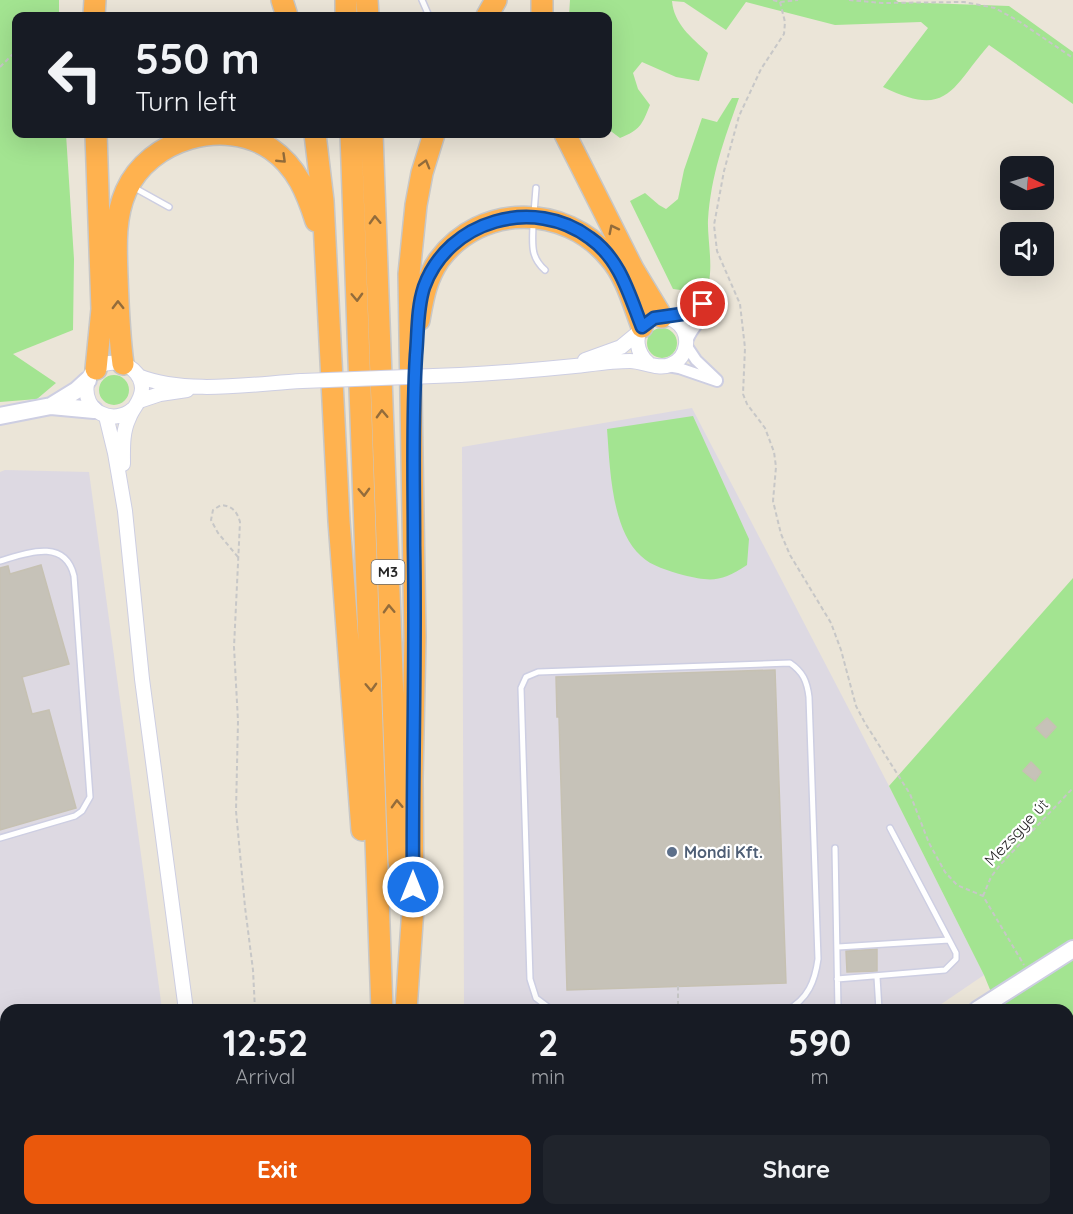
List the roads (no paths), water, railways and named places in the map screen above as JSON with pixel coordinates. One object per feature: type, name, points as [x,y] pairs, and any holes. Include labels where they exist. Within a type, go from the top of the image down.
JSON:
[{"type":"highway","points":[[92,375],[102,309],[96,138]]},
{"type":"highway","points":[[130,370],[118,329],[116,241],[121,205],[129,184],[146,164],[160,152],[192,138]]},
{"type":"highway","points":[[242,138],[256,141],[281,157],[298,177],[308,196],[325,251]]},
{"type":"highway","points":[[315,138],[323,201],[339,521],[368,918],[382,1004]]},
{"type":"highway","name":"M3","points":[[351,138],[382,1004]]},
{"type":"highway","name":"M3","points":[[372,138],[406,1004]]},
{"type":"highway","points":[[406,1004],[413,908],[412,779],[416,637],[409,274],[416,205],[422,173],[433,138]]},
{"type":"highway","points":[[567,138],[633,268],[664,317]]},
{"type":"highway","points":[[413,416],[418,324],[424,288],[436,265],[461,238],[483,225],[510,217],[534,217],[565,224],[590,238],[620,271],[640,330]]},
{"type":"main road","points":[[51,406],[77,390],[92,375]]},
{"type":"main road","points":[[0,416],[51,406],[100,413]]},
{"type":"main road","points":[[986,1004],[1073,949]]},
{"type":"street","points":[[560,368],[621,347],[647,321],[682,314],[703,304],[712,303],[708,312],[692,329],[680,359],[668,366]]},
{"type":"street","points":[[100,413],[117,417],[160,394],[201,387],[460,375],[631,361],[678,368],[717,381],[696,360],[678,323],[664,317]]},
{"type":"street","points":[[640,330],[637,341],[638,350],[648,363]]},
{"type":"street","points":[[125,511],[115,453],[100,413],[87,396],[92,375],[109,363],[158,381],[201,387]]},
{"type":"street","points":[[130,370],[142,388],[124,432],[125,511],[142,679],[185,1004]]},
{"type":"lane","points":[[129,184],[169,207]]},
{"type":"lane","points":[[536,188],[533,255],[536,263],[545,270]]},
{"type":"lane","points":[[0,561],[31,552],[45,551],[56,553],[72,564],[90,796],[82,811],[75,816],[0,838]]},
{"type":"lane","points":[[544,1004],[536,998],[530,979],[521,688],[526,678],[538,672],[790,663],[800,670],[807,682],[810,697],[819,959],[810,990],[797,1004]]},
{"type":"lane","points":[[837,979],[945,970],[956,959],[956,953],[890,828]]},
{"type":"lane","points":[[836,848],[838,1004]]},
{"type":"lane","points":[[838,947],[949,940]]},
{"type":"lane","points":[[877,977],[879,1004]]},
{"type":"place","name":"Mondi Kft.","points":[[672,852]]}]
